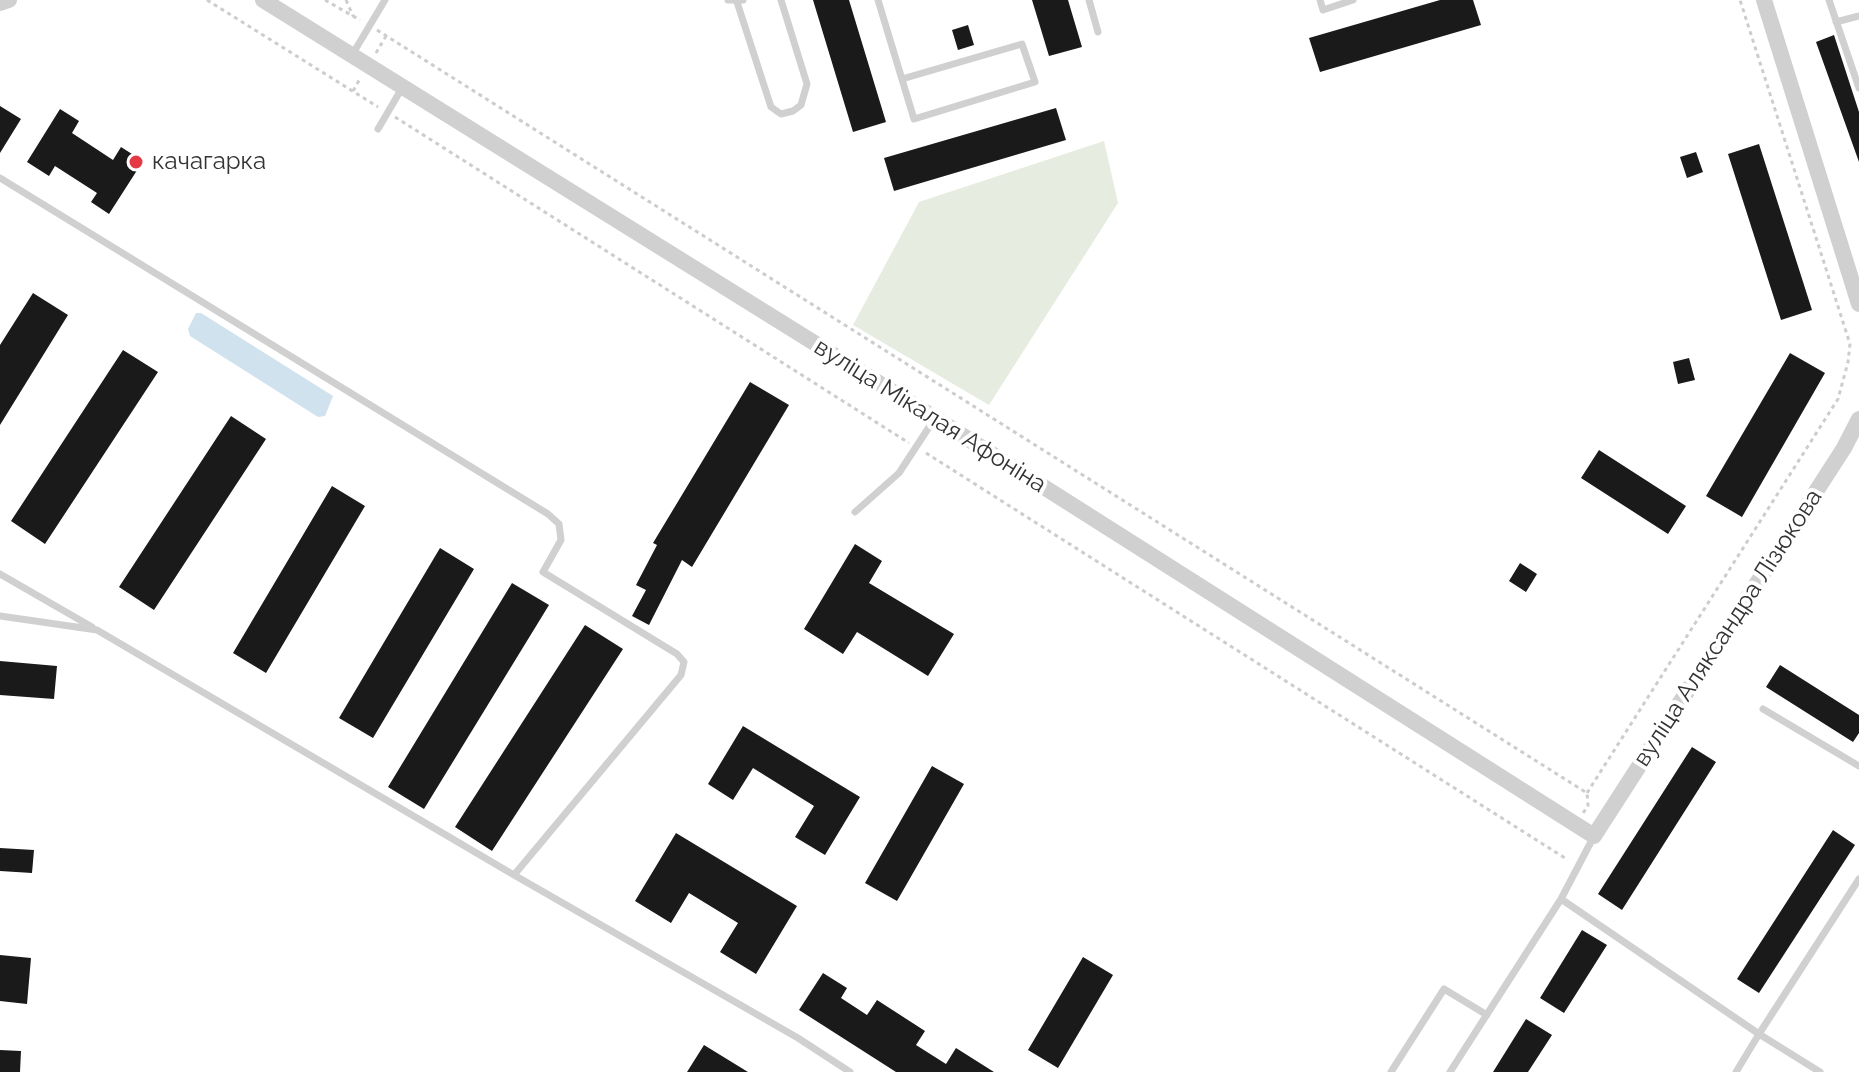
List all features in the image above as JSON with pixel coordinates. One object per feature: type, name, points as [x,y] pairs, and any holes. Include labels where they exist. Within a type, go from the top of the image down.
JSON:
[{"type":"street","points":[[0,3],[9,0]]},
{"type":"street","name":"вуліца Мікалая Афоніна","points":[[263,0],[935,418],[1594,836]]},
{"type":"street","points":[[1764,0],[1859,304]]},
{"type":"street","name":"вуліца Аляксандра Лізюкова","points":[[1594,836],[1844,448],[1859,419]]},
{"type":"lane","points":[[352,55],[385,0]]},
{"type":"lane","points":[[728,0],[740,1],[771,107],[781,114],[801,105],[807,84],[781,0]]},
{"type":"lane","points":[[878,0],[914,119],[1035,82],[1022,44],[902,79]]},
{"type":"lane","points":[[1089,0],[1098,32]]},
{"type":"lane","points":[[1320,0],[1323,10],[1353,0]]},
{"type":"lane","points":[[1829,0],[1859,88]]},
{"type":"lane","points":[[1836,22],[1859,16]]},
{"type":"lane","points":[[378,129],[403,86]]},
{"type":"lane","points":[[0,178],[548,514],[559,524],[561,540],[543,572],[677,654],[684,662],[681,675],[514,875]]},
{"type":"lane","points":[[855,512],[899,473],[935,418]]},
{"type":"lane","points":[[0,574],[798,1038],[850,1072]]},
{"type":"lane","points":[[0,616],[97,630]]},
{"type":"lane","points":[[1763,709],[1859,766]]},
{"type":"lane","points":[[1450,1072],[1561,899],[1594,836]]},
{"type":"lane","points":[[1736,1072],[1859,879]]},
{"type":"lane","points":[[1561,899],[1820,1072]]},
{"type":"lane","points":[[1391,1072],[1444,989],[1487,1015]]},
{"type":"path","points":[[207,0],[1578,866]]},
{"type":"path","points":[[325,0],[1587,793]]},
{"type":"path","points":[[346,0],[353,16]]},
{"type":"path","points":[[1588,806],[1587,793],[1838,399],[1848,362],[1850,344],[1740,0]]},
{"type":"shaded area","points":[[1104,141],[1118,203],[989,405],[853,325],[919,202]]},
{"type":"water","points":[[196,313],[201,313],[333,396],[325,416],[318,417],[190,336],[188,329]]},
{"type":"building","points":[[813,0],[849,0],[886,122],[853,132]]},
{"type":"building","points":[[1032,0],[1068,0],[1082,47],[1049,56]]},
{"type":"building","points":[[1440,0],[1473,0],[1481,25],[1320,72],[1309,38]]},
{"type":"building","points":[[968,25],[974,45],[958,50],[952,30]]},
{"type":"building","points":[[1834,35],[1859,112],[1859,162],[1816,42]]},
{"type":"building","points":[[0,106],[21,119],[0,153]]},
{"type":"building","points":[[1056,108],[1066,140],[894,191],[884,158]]},
{"type":"building","points":[[60,109],[79,121],[72,133],[113,160],[121,147],[143,161],[109,214],[91,202],[97,193],[55,166],[49,176],[27,162]]},
{"type":"building","points":[[1759,144],[1812,310],[1781,320],[1728,154]]},
{"type":"building","points":[[1696,152],[1703,172],[1687,178],[1680,157]]},
{"type":"building","points":[[33,293],[68,315],[0,425],[0,345]]},
{"type":"building","points":[[123,350],[158,372],[45,544],[11,521]]},
{"type":"building","points":[[1790,353],[1825,373],[1742,517],[1706,496]]},
{"type":"building","points":[[1689,358],[1695,380],[1678,384],[1673,362]]},
{"type":"building","points":[[750,382],[789,405],[692,567],[682,560],[649,625],[632,616],[646,590],[636,585],[657,545],[653,543]]},
{"type":"building","points":[[231,416],[266,439],[154,610],[119,587]]},
{"type":"building","points":[[1599,450],[1686,506],[1668,534],[1581,478]]},
{"type":"building","points":[[332,486],[365,506],[266,673],[233,653]]},
{"type":"building","points":[[855,544],[882,561],[869,583],[954,634],[928,676],[857,632],[843,654],[804,629]]},
{"type":"building","points":[[440,548],[474,569],[373,738],[339,718]]},
{"type":"building","points":[[1520,563],[1537,574],[1526,592],[1509,581]]},
{"type":"building","points":[[512,583],[549,605],[424,809],[388,787]]},
{"type":"building","points":[[585,625],[623,649],[492,851],[455,827]]},
{"type":"building","points":[[0,661],[57,666],[54,699],[0,695]]},
{"type":"building","points":[[1780,665],[1859,715],[1859,733],[1853,742],[1766,687]]},
{"type":"building","points":[[743,726],[860,797],[825,855],[795,837],[814,806],[753,768],[733,800],[708,784]]},
{"type":"building","points":[[1692,747],[1716,762],[1622,910],[1598,894]]},
{"type":"building","points":[[932,766],[964,784],[897,901],[865,883]]},
{"type":"building","points":[[1833,830],[1855,845],[1759,993],[1737,979]]},
{"type":"building","points":[[676,833],[797,906],[756,974],[720,952],[738,923],[689,893],[671,923],[635,901]]},
{"type":"building","points":[[0,848],[34,850],[32,873],[0,871]]},
{"type":"building","points":[[1582,930],[1607,945],[1564,1013],[1540,998]]},
{"type":"building","points":[[0,955],[31,958],[27,1004],[0,1001]]},
{"type":"building","points":[[1083,957],[1113,975],[1058,1068],[1028,1050]]},
{"type":"building","points":[[823,973],[847,988],[841,998],[867,1015],[877,1000],[925,1031],[916,1045],[946,1064],[956,1048],[994,1072],[896,1072],[799,1010]]},
{"type":"building","points":[[1526,1019],[1552,1035],[1528,1072],[1493,1072]]},
{"type":"building","points":[[704,1045],[748,1072],[687,1072]]},
{"type":"building","points":[[0,1050],[21,1051],[20,1072],[0,1072]]},
{"type":"place","name":"качагарка","points":[[136,162]]}]
